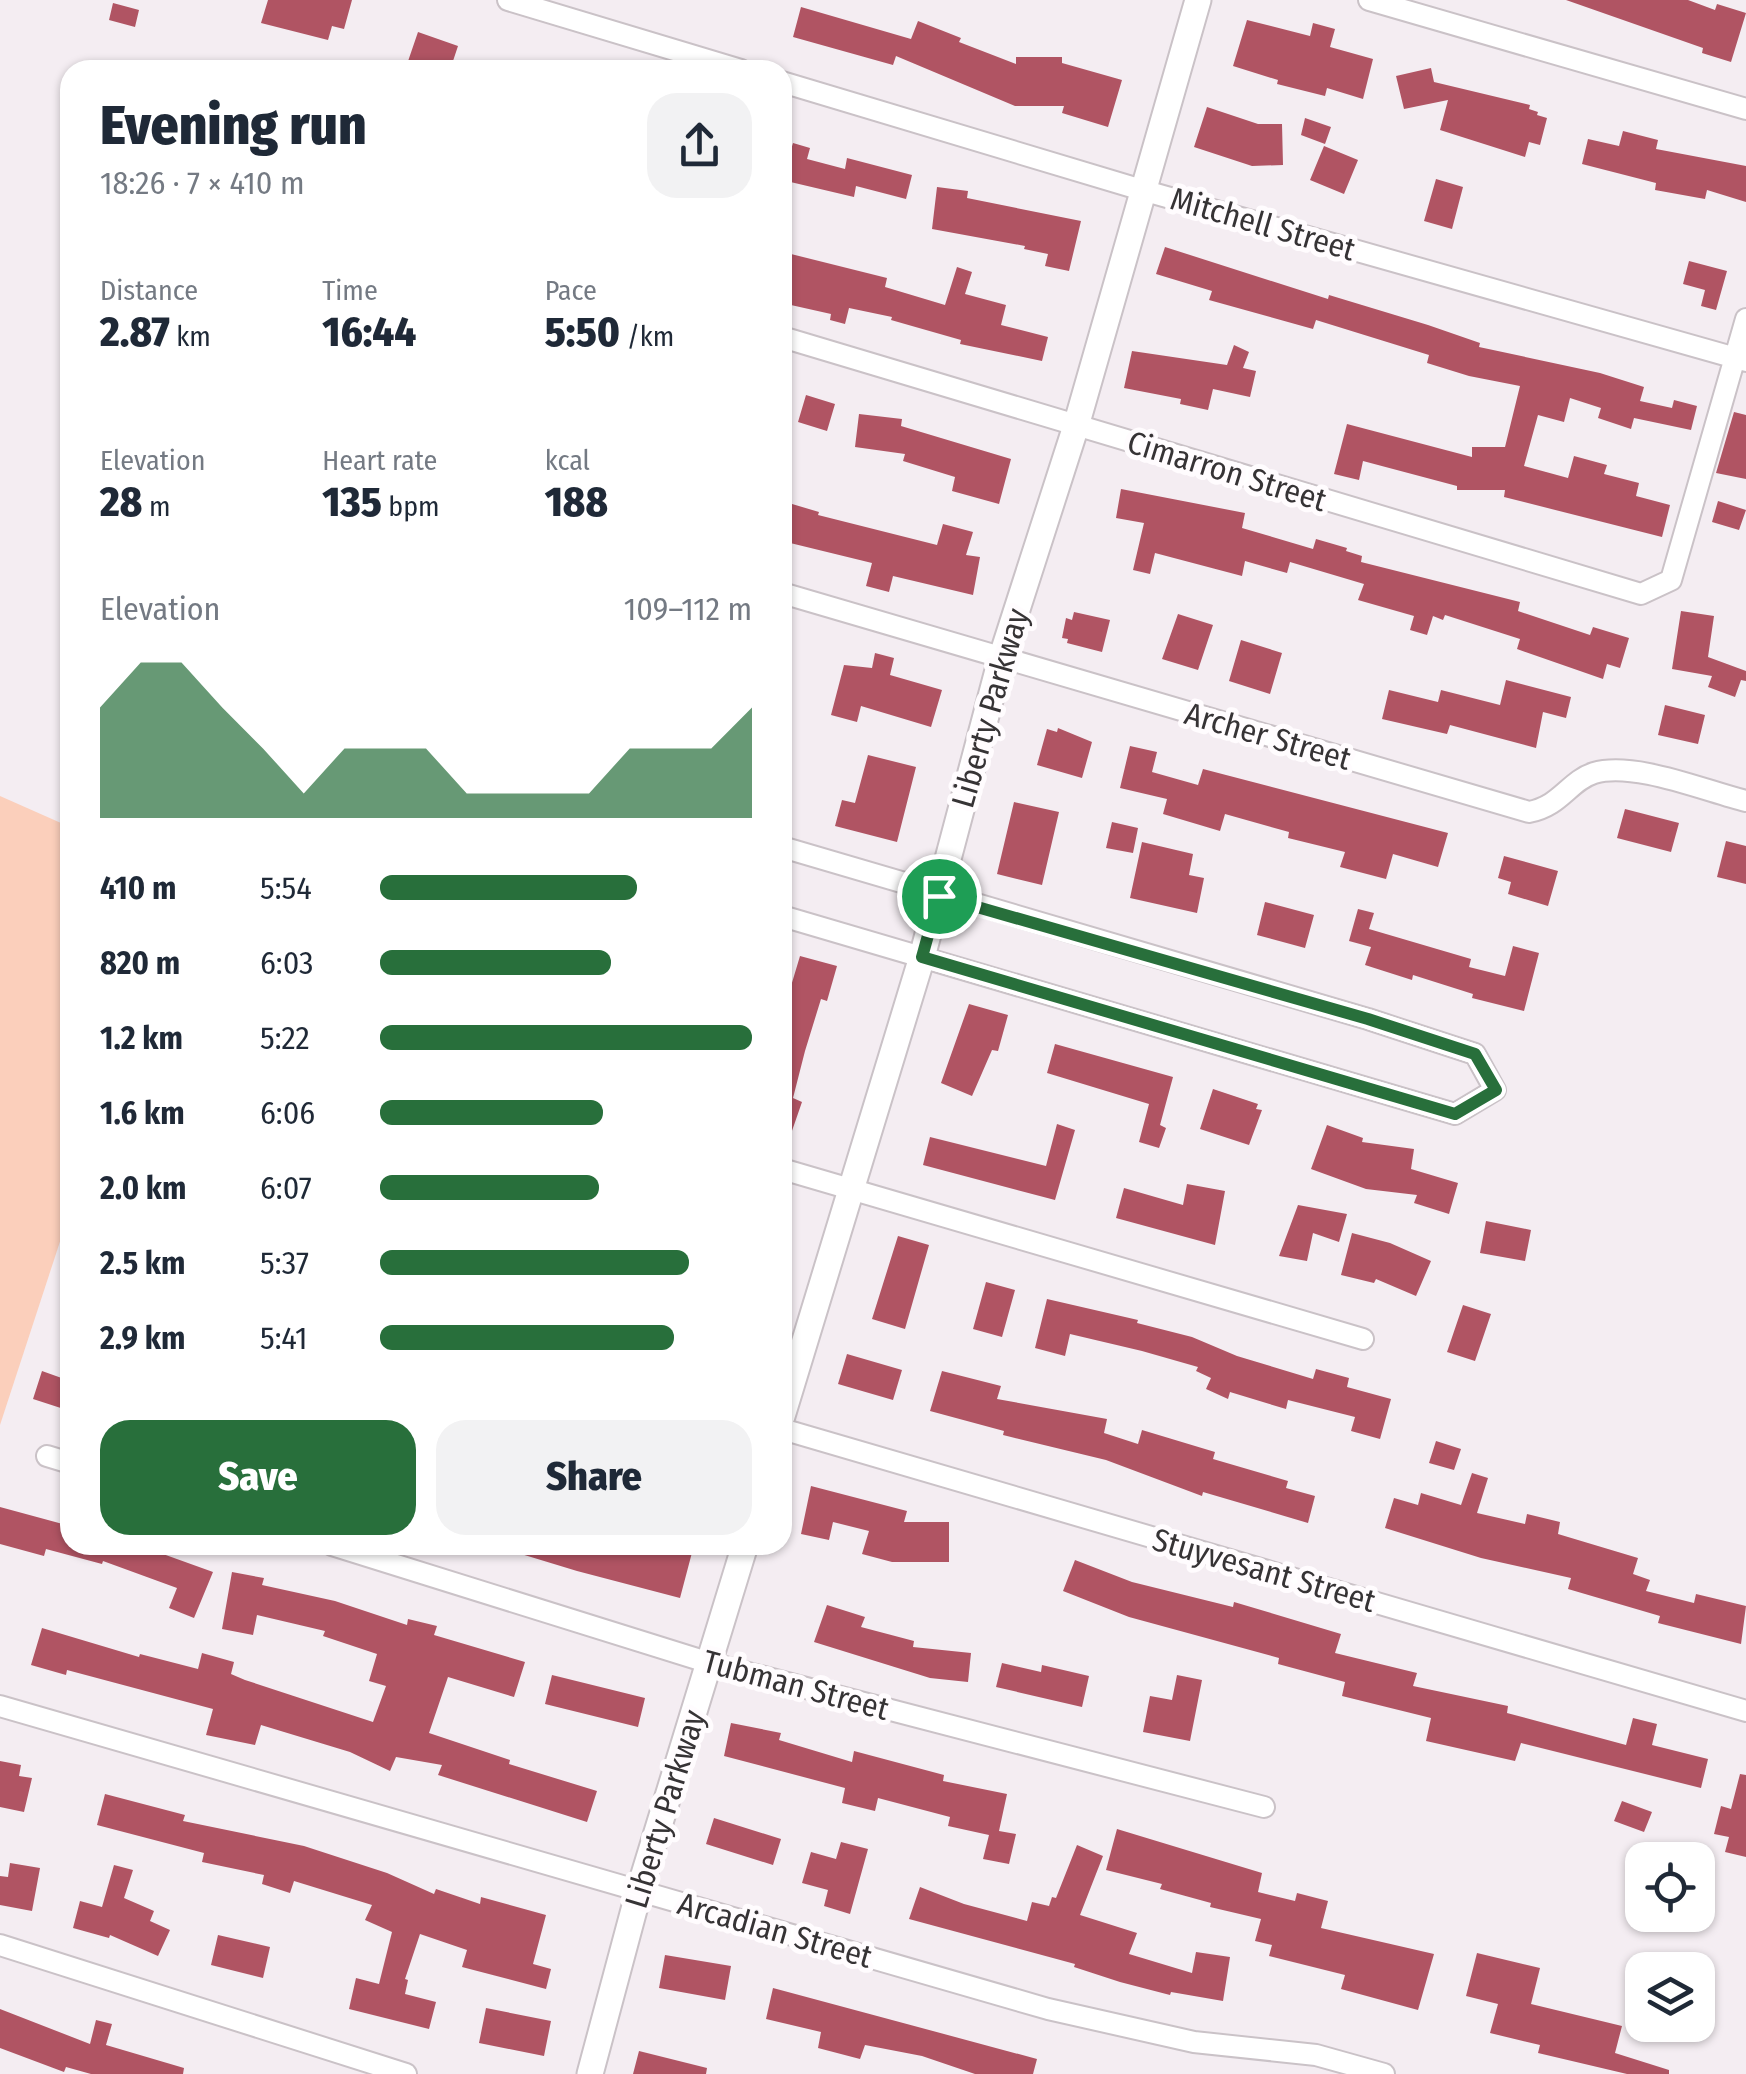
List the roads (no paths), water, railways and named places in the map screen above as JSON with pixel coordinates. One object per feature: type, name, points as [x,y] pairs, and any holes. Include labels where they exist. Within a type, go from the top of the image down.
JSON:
[{"type":"street","points":[[508,0],[709,60]]},
{"type":"street","name":"Liberty Parkway","points":[[792,1383],[922,957],[1002,660],[1076,426],[1198,0]]},
{"type":"street","points":[[1369,0],[1746,109]]},
{"type":"street","name":"Mitchell Street","points":[[792,85],[1142,190],[1741,360]]},
{"type":"street","points":[[1741,360],[1746,319]]},
{"type":"street","name":"Cimarron Street","points":[[792,340],[1641,594],[1671,580],[1741,360]]},
{"type":"street","name":"Archer Street","points":[[792,596],[1529,812],[1548,808],[1590,774],[1609,771],[1631,771],[1746,802]]},
{"type":"street","points":[[792,850],[1350,1013],[1475,1054],[1496,1090],[1455,1114],[792,919]]},
{"type":"street","points":[[792,1172],[1364,1339]]},
{"type":"street","name":"Stuyvesant Street","points":[[792,1432],[1746,1711]]},
{"type":"street","points":[[47,1456],[60,1460]]},
{"type":"street","name":"Tubman Street","points":[[364,1555],[710,1663],[1264,1807]]},
{"type":"street","name":"Liberty Parkway","points":[[590,2074],[639,1891],[742,1555]]},
{"type":"street","name":"Arcadian Street","points":[[0,1706],[1086,2018],[1194,2042],[1316,2055],[1384,2074]]},
{"type":"street","points":[[0,1945],[406,2074]]}]
